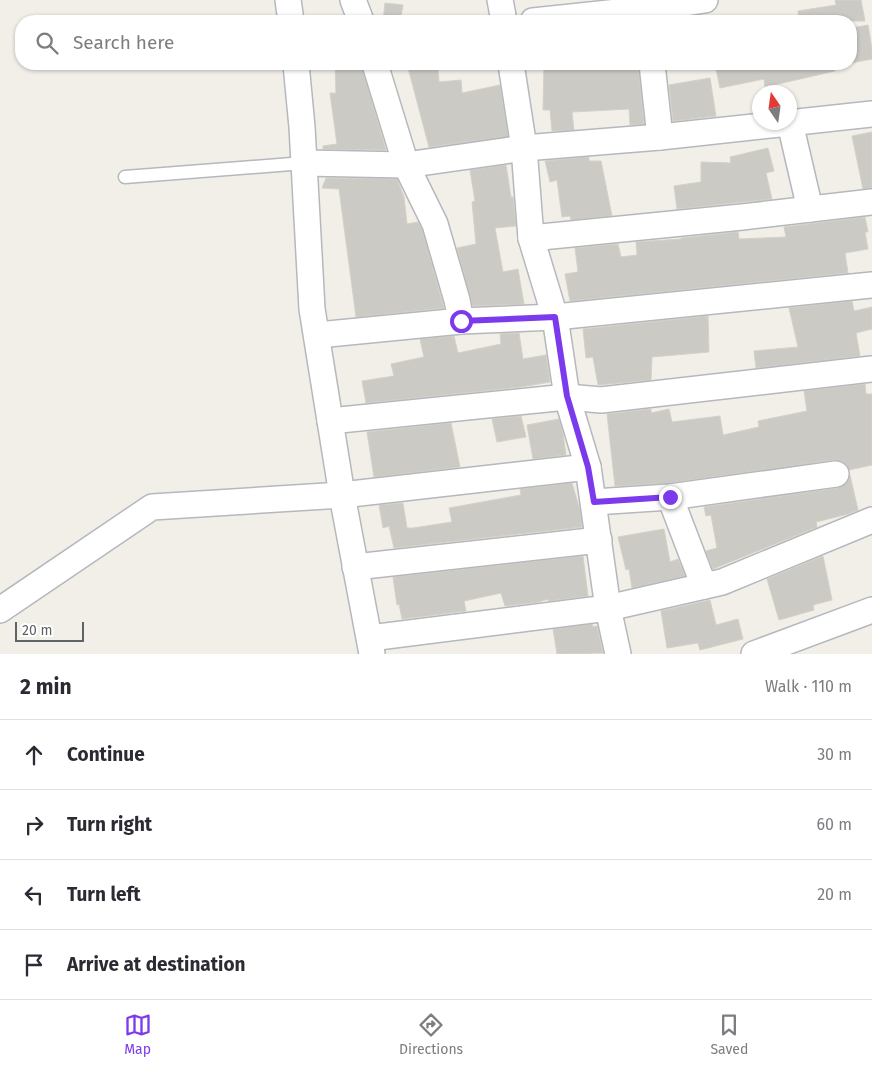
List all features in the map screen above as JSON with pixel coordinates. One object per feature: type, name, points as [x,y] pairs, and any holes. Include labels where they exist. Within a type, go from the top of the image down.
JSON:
[{"type":"street","points":[[288,0],[290,15]]},
{"type":"street","points":[[353,0],[359,15]]},
{"type":"street","points":[[500,0],[503,15]]},
{"type":"street","points":[[595,15],[646,10],[705,0]]},
{"type":"street","points":[[296,70],[312,309],[318,335],[342,495],[371,646],[608,608],[722,582],[872,520]]},
{"type":"street","points":[[377,70],[406,165],[435,224],[458,300],[461,321]]},
{"type":"street","points":[[512,70],[524,148],[531,238],[555,317],[567,396],[588,467],[608,608],[618,654]]},
{"type":"street","points":[[653,70],[660,137]]},
{"type":"street","points":[[797,122],[872,114]]},
{"type":"street","points":[[304,163],[406,165],[524,148],[752,127]]},
{"type":"street","points":[[792,130],[810,209]]},
{"type":"street","points":[[531,238],[872,202]]},
{"type":"street","points":[[318,335],[461,321],[555,317],[872,285]]},
{"type":"street","points":[[330,421],[567,396],[601,400],[872,369]]},
{"type":"street","points":[[0,610],[152,508],[342,495],[588,467]]},
{"type":"street","points":[[594,502],[670,497],[836,474]]},
{"type":"street","points":[[670,497],[704,586]]},
{"type":"street","points":[[355,567],[599,540]]},
{"type":"street","points":[[754,654],[872,610]]},
{"type":"lane","points":[[125,177],[304,163]]},
{"type":"building","points":[[835,0],[861,0],[865,21],[857,21],[857,15],[798,15],[798,11],[836,5]]},
{"type":"building","points":[[385,3],[403,5],[401,15],[384,15]]},
{"type":"building","points":[[868,25],[872,59],[857,62],[857,27]]},
{"type":"building","points":[[335,70],[363,70],[386,150],[323,149],[323,146],[337,144],[330,93],[336,93]]},
{"type":"building","points":[[409,70],[438,70],[439,82],[461,80],[462,93],[500,85],[508,136],[429,147]]},
{"type":"building","points":[[544,70],[639,70],[644,124],[630,125],[629,109],[572,112],[574,130],[552,131],[550,110],[543,110]]},
{"type":"building","points":[[716,70],[835,71],[774,85],[765,85],[764,79],[720,88]]},
{"type":"building","points":[[710,78],[716,116],[673,121],[669,85]]},
{"type":"building","points":[[872,132],[872,188],[863,189],[852,136]]},
{"type":"building","points":[[768,148],[774,171],[766,173],[772,199],[677,209],[674,186],[701,182],[701,162],[731,163],[730,157]]},
{"type":"building","points":[[589,157],[589,161],[601,161],[612,216],[571,220],[570,216],[562,217],[557,180],[550,182],[545,161]]},
{"type":"building","points":[[506,165],[511,197],[513,197],[516,226],[495,228],[503,272],[518,269],[524,304],[473,306],[457,248],[476,244],[472,202],[475,201],[470,170]]},
{"type":"building","points":[[326,178],[397,179],[404,197],[407,224],[418,222],[422,229],[444,308],[356,317],[339,189],[322,188]]},
{"type":"building","points":[[865,217],[868,232],[865,232],[868,249],[845,253],[848,273],[570,301],[565,274],[578,272],[575,248],[618,244],[621,257],[637,255],[636,242],[738,232],[739,239],[786,237],[784,227]]},
{"type":"building","points":[[852,301],[854,311],[872,307],[872,329],[856,333],[860,356],[756,368],[754,351],[798,347],[789,308]]},
{"type":"building","points":[[708,316],[709,352],[652,357],[651,380],[598,385],[593,357],[586,358],[583,329]]},
{"type":"building","points":[[519,333],[523,359],[546,355],[550,382],[521,387],[366,403],[362,381],[394,376],[391,364],[424,357],[420,339],[454,336],[458,353],[501,344],[500,334]]},
{"type":"building","points":[[865,384],[866,394],[872,394],[872,465],[849,470],[842,461],[834,460],[669,483],[615,486],[607,414],[651,409],[651,413],[669,409],[672,422],[720,416],[723,435],[759,427],[758,421],[807,411],[804,391]]},
{"type":"building","points":[[521,416],[526,437],[497,442],[492,419]]},
{"type":"building","points":[[559,419],[566,455],[533,459],[527,425]]},
{"type":"building","points":[[451,423],[460,467],[374,477],[367,432]]},
{"type":"building","points":[[850,475],[858,510],[816,522],[817,527],[713,569],[706,551],[717,548],[711,515],[706,516],[704,507],[838,488],[845,485]]},
{"type":"building","points":[[572,483],[580,510],[582,527],[394,548],[389,526],[383,528],[379,505],[403,503],[407,528],[413,528],[452,522],[449,508],[521,495],[520,489]]},
{"type":"building","points":[[664,529],[670,562],[678,559],[685,576],[632,588],[629,569],[626,570],[618,537]]},
{"type":"building","points":[[583,556],[588,596],[548,601],[548,599],[539,602],[505,606],[501,593],[464,601],[466,611],[402,619],[399,604],[397,605],[393,577]]},
{"type":"building","points":[[823,556],[832,600],[813,605],[814,610],[779,620],[767,579]]},
{"type":"building","points":[[710,600],[716,625],[738,619],[743,639],[700,650],[698,643],[667,648],[661,611]]},
{"type":"building","points":[[592,624],[593,627],[597,626],[603,653],[557,654],[553,629]]},
{"type":"route","points":[[461,321],[555,317],[567,396],[588,467],[594,502],[670,497]]}]
